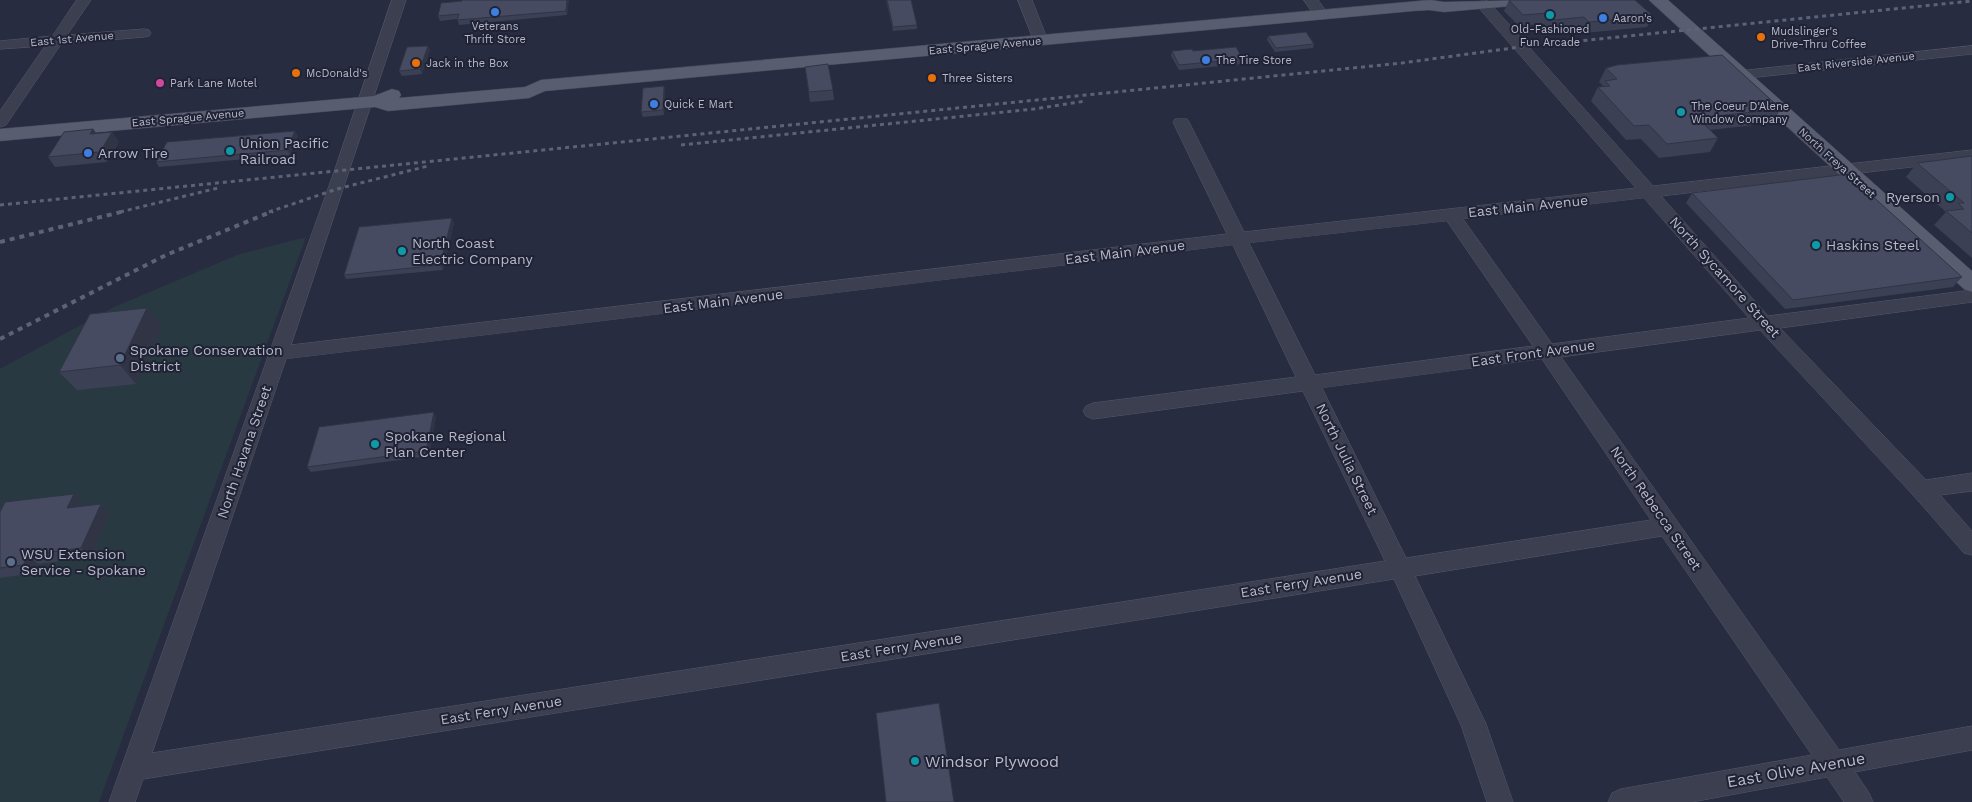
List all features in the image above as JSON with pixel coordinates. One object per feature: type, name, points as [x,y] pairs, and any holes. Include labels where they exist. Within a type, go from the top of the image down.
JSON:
[{"type":"main road","name":"East Sprague Avenue","points":[[0,135],[371,102],[388,105],[529,92],[541,86],[1322,15],[1433,2],[1444,7],[1523,0]]},
{"type":"main road","name":"North Freya Street","points":[[1658,0],[1972,284]]},
{"type":"street","points":[[0,122],[84,0]]},
{"type":"street","name":"North Havana Street","points":[[122,802],[279,353],[371,102],[399,0]]},
{"type":"street","points":[[1025,0],[1041,41]]},
{"type":"street","points":[[1311,0],[1322,15]]},
{"type":"street","name":"North Sycamore Street","points":[[1483,4],[1764,322],[1972,546]]},
{"type":"street","name":"East 1st Avenue","points":[[0,45],[144,33]]},
{"type":"street","name":"East Riverside Avenue","points":[[1739,75],[1972,50]]},
{"type":"street","name":"North Julia Street","points":[[1181,122],[1400,568],[1473,724],[1500,802]]},
{"type":"street","name":"East Main Avenue","points":[[279,353],[1237,239],[1972,155]]},
{"type":"street","name":"North Rebecca Street","points":[[1451,214],[1860,802]]},
{"type":"street","name":"East Front Avenue","points":[[1093,411],[1972,296]]},
{"type":"street","points":[[1921,489],[1972,482]]},
{"type":"street","name":"East Ferry Avenue","points":[[134,768],[1668,526]]},
{"type":"street","name":"East Olive Avenue","points":[[1621,802],[1972,738]]},
{"type":"shaded area","points":[[306,237],[99,802],[0,802],[0,369],[112,308],[237,255]]},
{"type":"building","name":"Veterans Thrift Store","points":[[462,0],[567,0],[566,11],[457,20],[459,14],[438,16],[441,3]]},
{"type":"building","points":[[887,0],[911,0],[917,25],[893,27]]},
{"type":"building","points":[[1509,0],[1635,0],[1653,16],[1589,22],[1584,17],[1554,20],[1548,13],[1523,15]]},
{"type":"building","points":[[1306,32],[1314,44],[1276,48],[1268,36]]},
{"type":"building","name":"Jack in the Box","points":[[428,46],[420,69],[399,71],[407,47]]},
{"type":"building","points":[[1236,47],[1243,59],[1179,65],[1172,51],[1192,49],[1193,51]]},
{"type":"building","name":"The Coeur D'Alene Window Company","points":[[1722,55],[1781,109],[1698,118],[1718,138],[1667,144],[1649,125],[1634,126],[1598,87],[1610,86],[1605,81],[1617,79],[1606,68],[1617,65]]},
{"type":"building","points":[[828,64],[833,90],[809,92],[805,67]]},
{"type":"building","name":"Quick E Mart","points":[[664,86],[663,110],[641,112],[643,88]]},
{"type":"building","points":[[93,129],[90,134],[112,132],[100,152],[48,157],[64,132]]},
{"type":"building","name":"Union Pacific Railroad","points":[[295,131],[287,150],[156,162],[167,142]]},
{"type":"building","points":[[1972,156],[1972,233],[1946,211],[1964,209],[1958,203],[1964,203],[1917,163]]},
{"type":"building","name":"Haskins Steel","points":[[1848,174],[1962,277],[1793,300],[1692,193]]},
{"type":"building","name":"North Coast Electric Company","points":[[452,218],[440,265],[344,275],[359,227]]},
{"type":"building","points":[[147,308],[120,365],[59,372],[90,314]]},
{"type":"building","name":"Spokane Regional Plan Center","points":[[434,412],[426,451],[307,467],[319,427]]},
{"type":"building","points":[[74,494],[67,508],[101,504],[81,548],[28,555],[23,565],[0,568],[0,512],[5,502]]},
{"type":"building","name":"Windsor Plywood","points":[[939,703],[954,802],[886,802],[876,713]]},
{"type":"railway","points":[[0,205],[1402,63],[1520,47],[1972,1]]},
{"type":"railway","points":[[681,145],[1034,109],[1086,101]]},
{"type":"railway","points":[[269,212],[337,189],[428,166]]},
{"type":"railway","points":[[120,212],[218,188]]},
{"type":"railway","points":[[0,242],[125,211]]},
{"type":"railway","points":[[0,339],[166,255],[273,211]]},
{"type":"place","name":"Veterans Thrift Store","points":[[495,12]]},
{"type":"place","name":"Old-Fashioned Fun Arcade","points":[[1550,15]]},
{"type":"place","name":"Aaron's","points":[[1603,18]]},
{"type":"place","name":"Mudslinger's Drive-Thru Coffee","points":[[1761,37]]},
{"type":"place","name":"The Tire Store","points":[[1206,60]]},
{"type":"place","name":"Jack in the Box","points":[[416,63]]},
{"type":"place","name":"McDonald's","points":[[296,73]]},
{"type":"place","name":"Three Sisters","points":[[932,78]]},
{"type":"place","name":"Park Lane Motel","points":[[160,83]]},
{"type":"place","name":"Quick E Mart","points":[[654,104]]},
{"type":"place","name":"The Coeur D'Alene Window Company","points":[[1681,112]]},
{"type":"place","name":"Union Pacific Railroad","points":[[230,151]]},
{"type":"place","name":"Arrow Tire","points":[[88,153]]},
{"type":"place","name":"Ryerson","points":[[1950,197]]},
{"type":"place","name":"Haskins Steel","points":[[1816,245]]},
{"type":"place","name":"North Coast Electric Company","points":[[402,251]]},
{"type":"place","name":"Spokane Conservation District","points":[[120,358]]},
{"type":"place","name":"Spokane Regional Plan Center","points":[[375,444]]},
{"type":"place","name":"WSU Extension Service - Spokane","points":[[11,562]]},
{"type":"place","name":"Windsor Plywood","points":[[915,761]]}]
